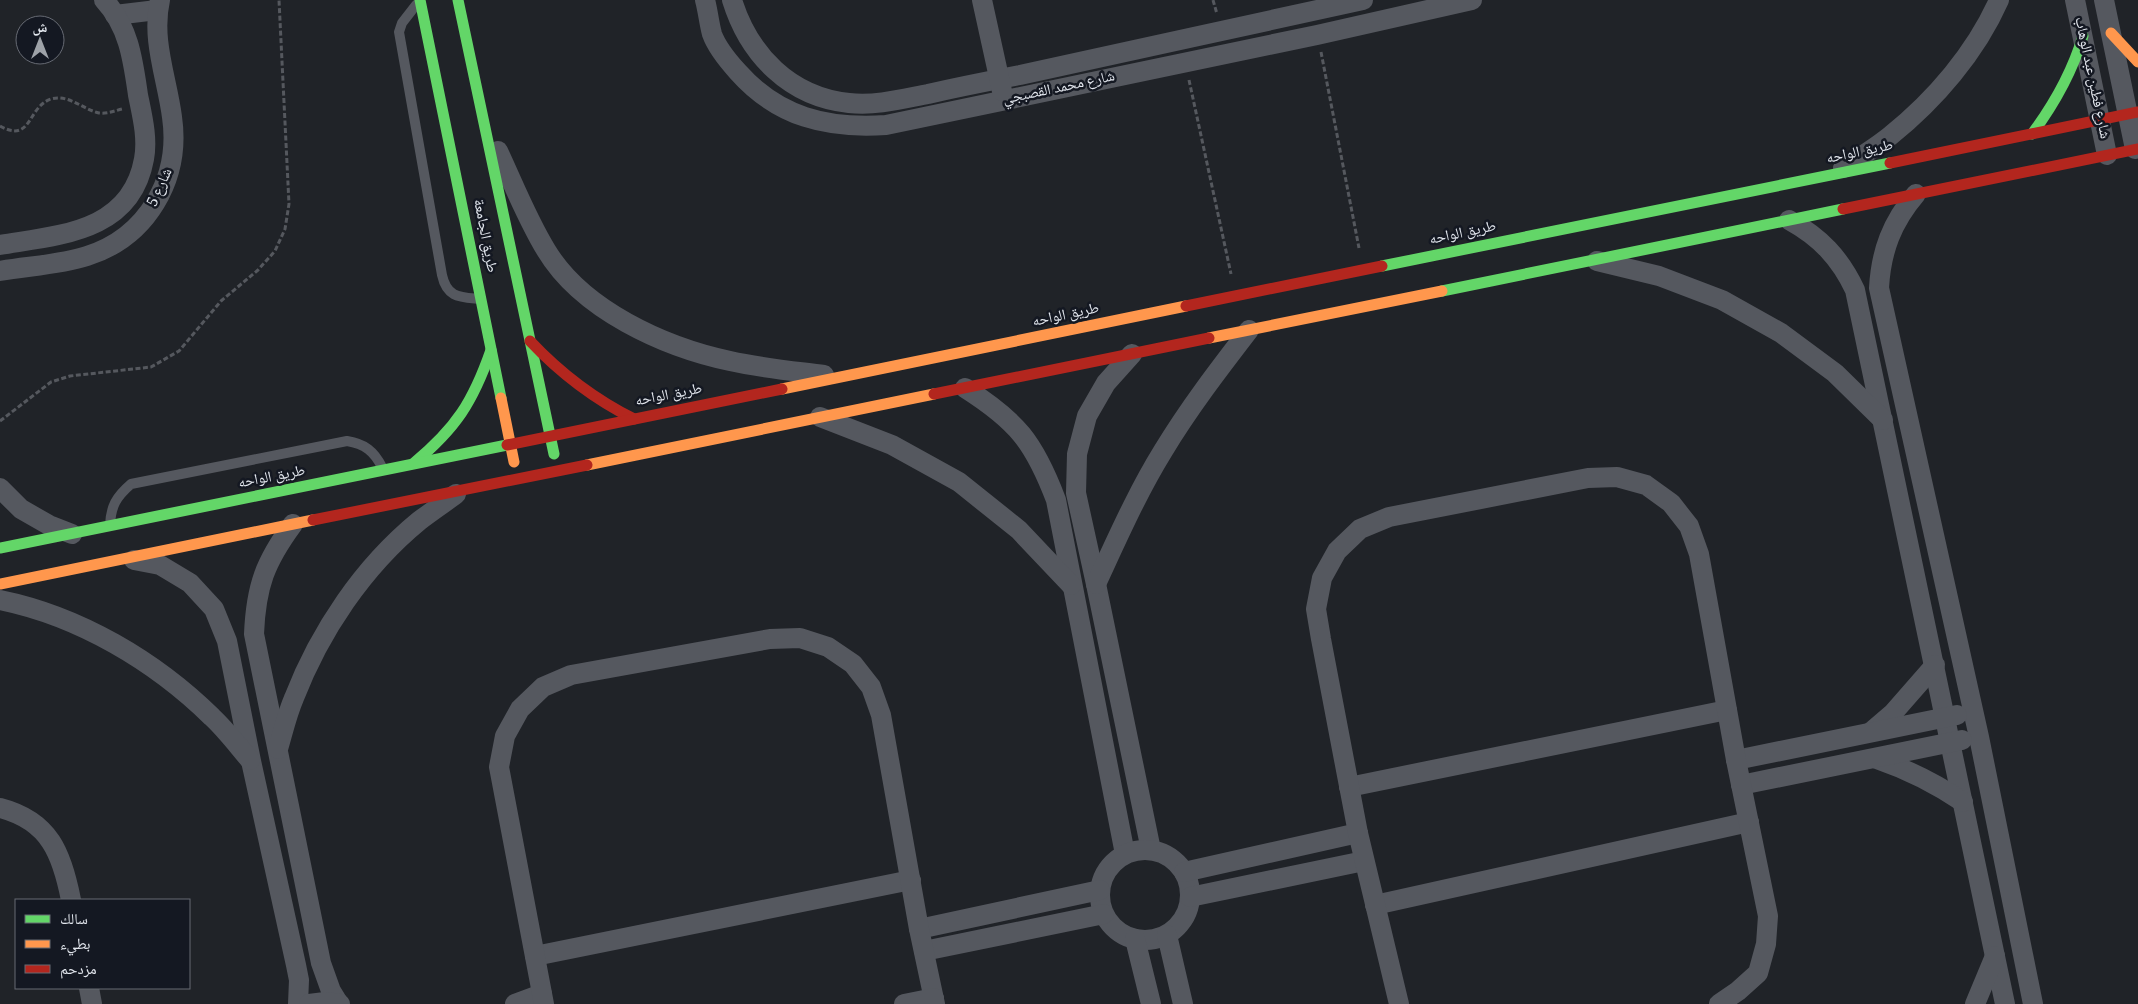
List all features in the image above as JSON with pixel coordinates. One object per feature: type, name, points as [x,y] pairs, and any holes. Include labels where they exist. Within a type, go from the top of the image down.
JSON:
[{"type":"street","name":"طريق الجامعة","points":[[420,0],[517,479]]},
{"type":"street","name":"طريق الجامعة","points":[[458,0],[557,470]]},
{"type":"street","name":"شارع محمد القصبجي","points":[[705,0],[712,34],[727,60],[747,82],[771,101],[797,115],[826,124],[856,127],[886,125],[1318,35],[1472,0]]},
{"type":"street","name":"شارع محمد القصبجي","points":[[732,0],[739,22],[753,46],[772,68],[795,85],[821,97],[848,103],[877,104],[1363,0]]},
{"type":"street","points":[[982,0],[1004,100]]},
{"type":"street","points":[[1836,173],[1890,136],[1930,100],[1965,58],[1994,13],[1999,0]]},
{"type":"street","name":"شارع فطين عبد الوهاب","points":[[2075,0],[2107,155]]},
{"type":"street","name":"شارع فطين عبد الوهاب","points":[[2104,0],[2133,113],[2136,149]]},
{"type":"street","points":[[110,7],[158,5]]},
{"type":"street","name":"شارع 5","points":[[3,273],[86,257],[102,250],[131,233],[149,214],[162,192],[171,168],[174,143],[172,117],[158,46],[156,28],[158,5]]},
{"type":"street","name":"شارع 5","points":[[0,245],[56,236],[80,230],[103,220],[123,204],[137,182],[145,158],[144,132],[132,51],[110,7]]},
{"type":"street","points":[[2111,33],[2138,62]]},
{"type":"street","points":[[2032,134],[2064,90],[2075,64],[2083,36]]},
{"type":"street","name":"طريق الواحه","points":[[0,548],[110,526],[135,525],[510,444],[2133,113]]},
{"type":"street","points":[[484,123],[546,250],[572,283],[605,310],[685,348],[721,358],[841,377]]},
{"type":"street","points":[[0,584],[135,553],[293,524],[517,479],[2136,149]]},
{"type":"street","points":[[1916,194],[1895,222],[1888,237],[1880,271],[1880,288],[1974,712],[2033,1004]]},
{"type":"street","points":[[1789,220],[1817,237],[1840,261],[1855,290],[2005,1004]]},
{"type":"street","points":[[56,236],[60,261]]},
{"type":"street","points":[[1593,260],[1659,276],[1722,300],[1781,333],[1835,373],[1883,420]]},
{"type":"street","points":[[1096,584],[1127,516],[1162,451],[1204,389],[1249,330]]},
{"type":"street","points":[[530,340],[552,365],[576,387],[604,405],[634,419]]},
{"type":"street","points":[[411,465],[440,442],[463,415],[480,383],[491,349]]},
{"type":"street","points":[[1132,354],[1106,382],[1087,416],[1077,454],[1076,493],[1150,850]]},
{"type":"street","points":[[965,388],[996,408],[1022,434],[1043,465],[1056,500],[1071,585],[1125,854]]},
{"type":"street","points":[[820,417],[892,445],[959,482],[1019,530],[1071,585]]},
{"type":"street","points":[[1399,1004],[1358,833],[1316,608],[1322,578],[1337,551],[1360,529],[1388,516],[1588,478],[1617,477],[1646,485],[1671,502],[1689,526],[1699,554],[1736,760],[1768,916],[1766,944],[1758,973],[1738,992],[1719,1004]]},
{"type":"street","points":[[0,488],[21,509],[49,525],[72,534]]},
{"type":"street","points":[[279,760],[293,699],[316,649],[344,603],[379,560],[418,522],[462,490]]},
{"type":"street","points":[[293,524],[275,548],[262,575],[255,604],[254,634],[321,963],[331,991],[339,1004]]},
{"type":"street","points":[[135,553],[190,583],[214,609],[227,642],[299,980],[298,1004]]},
{"type":"street","points":[[0,600],[15,603],[70,622],[122,647],[170,679],[213,717],[253,768]]},
{"type":"street","points":[[515,1004],[543,999],[499,767],[505,736],[520,709],[543,688],[571,675],[770,639],[800,638],[828,647],[853,664],[871,687],[881,715],[919,929],[934,1001],[904,1004]]},
{"type":"street","points":[[1870,733],[1894,713],[1934,665]]},
{"type":"street","points":[[1349,787],[1727,710]]},
{"type":"street","points":[[1736,760],[1974,712]]},
{"type":"street","points":[[1741,785],[1979,737]]},
{"type":"street","points":[[1875,758],[1906,769],[1936,784],[1963,802]]},
{"type":"street","points":[[253,768],[279,760]]},
{"type":"street","points":[[0,808],[17,812],[42,829],[59,853],[71,899]]},
{"type":"street","points":[[1375,905],[1749,822]]},
{"type":"street","points":[[1184,872],[1358,833]]},
{"type":"street","points":[[1150,850],[1164,854],[1175,861],[1184,872],[1189,884],[1190,897],[1184,919],[1167,935],[1157,939],[1135,939],[1117,930],[1104,914],[1100,902],[1100,890],[1104,875],[1113,863],[1125,854],[1150,850]]},
{"type":"street","points":[[1190,897],[1364,861]]},
{"type":"street","points":[[535,956],[911,880]]},
{"type":"street","points":[[919,929],[1100,890]]},
{"type":"street","points":[[924,951],[1104,914]]},
{"type":"street","points":[[1167,935],[1183,1004]]},
{"type":"street","points":[[1135,939],[1151,1004]]},
{"type":"street","points":[[1975,1004],[1995,956]]},
{"type":"street","points":[[89,989],[92,1004]]},
{"type":"street","points":[[309,1004],[325,1002],[339,1004]]},
{"type":"lane","points":[[420,0],[402,23],[399,32],[444,285],[450,293],[459,297],[481,299]]},
{"type":"lane","points":[[110,526],[111,510],[118,495],[131,484],[347,441],[360,443],[375,454],[384,470]]},
{"type":"path","points":[[0,421],[52,382],[70,376],[151,367],[179,350],[221,301],[258,270],[275,251],[285,229],[289,204],[279,0]]},
{"type":"path","points":[[1318,35],[1363,270]]},
{"type":"path","points":[[1186,62],[1236,296]]},
{"type":"path","points":[[0,126],[10,132],[17,132],[25,127],[42,102],[54,98],[65,98],[98,112],[106,113],[140,105]]},
{"type":"traffic: fast","points":[[420,0],[501,398]]},
{"type":"traffic: fast","points":[[458,0],[554,454]]},
{"type":"traffic: fast","points":[[2032,134],[2062,87],[2074,63],[2083,36]]},
{"type":"traffic: fast","points":[[1382,266],[1890,163]]},
{"type":"traffic: fast","points":[[1442,291],[1843,209]]},
{"type":"traffic: fast","points":[[414,463],[441,438],[462,413],[477,385],[491,350]]},
{"type":"traffic: fast","points":[[0,548],[507,445]]},
{"type":"traffic: slow","points":[[2111,33],[2138,62]]},
{"type":"traffic: slow","points":[[1209,338],[1442,291]]},
{"type":"traffic: slow","points":[[782,389],[1186,306]]},
{"type":"traffic: slow","points":[[587,465],[934,394]]},
{"type":"traffic: slow","points":[[501,398],[514,462]]},
{"type":"traffic: slow","points":[[0,584],[313,520]]},
{"type":"traffic: jam","points":[[1890,163],[2138,112]]},
{"type":"traffic: jam","points":[[1843,209],[2138,149]]},
{"type":"traffic: jam","points":[[1186,306],[1382,266]]},
{"type":"traffic: jam","points":[[934,394],[1209,338]]},
{"type":"traffic: jam","points":[[530,341],[579,385],[605,403],[634,419]]},
{"type":"traffic: jam","points":[[507,445],[782,389]]},
{"type":"traffic: jam","points":[[313,520],[587,465]]}]
